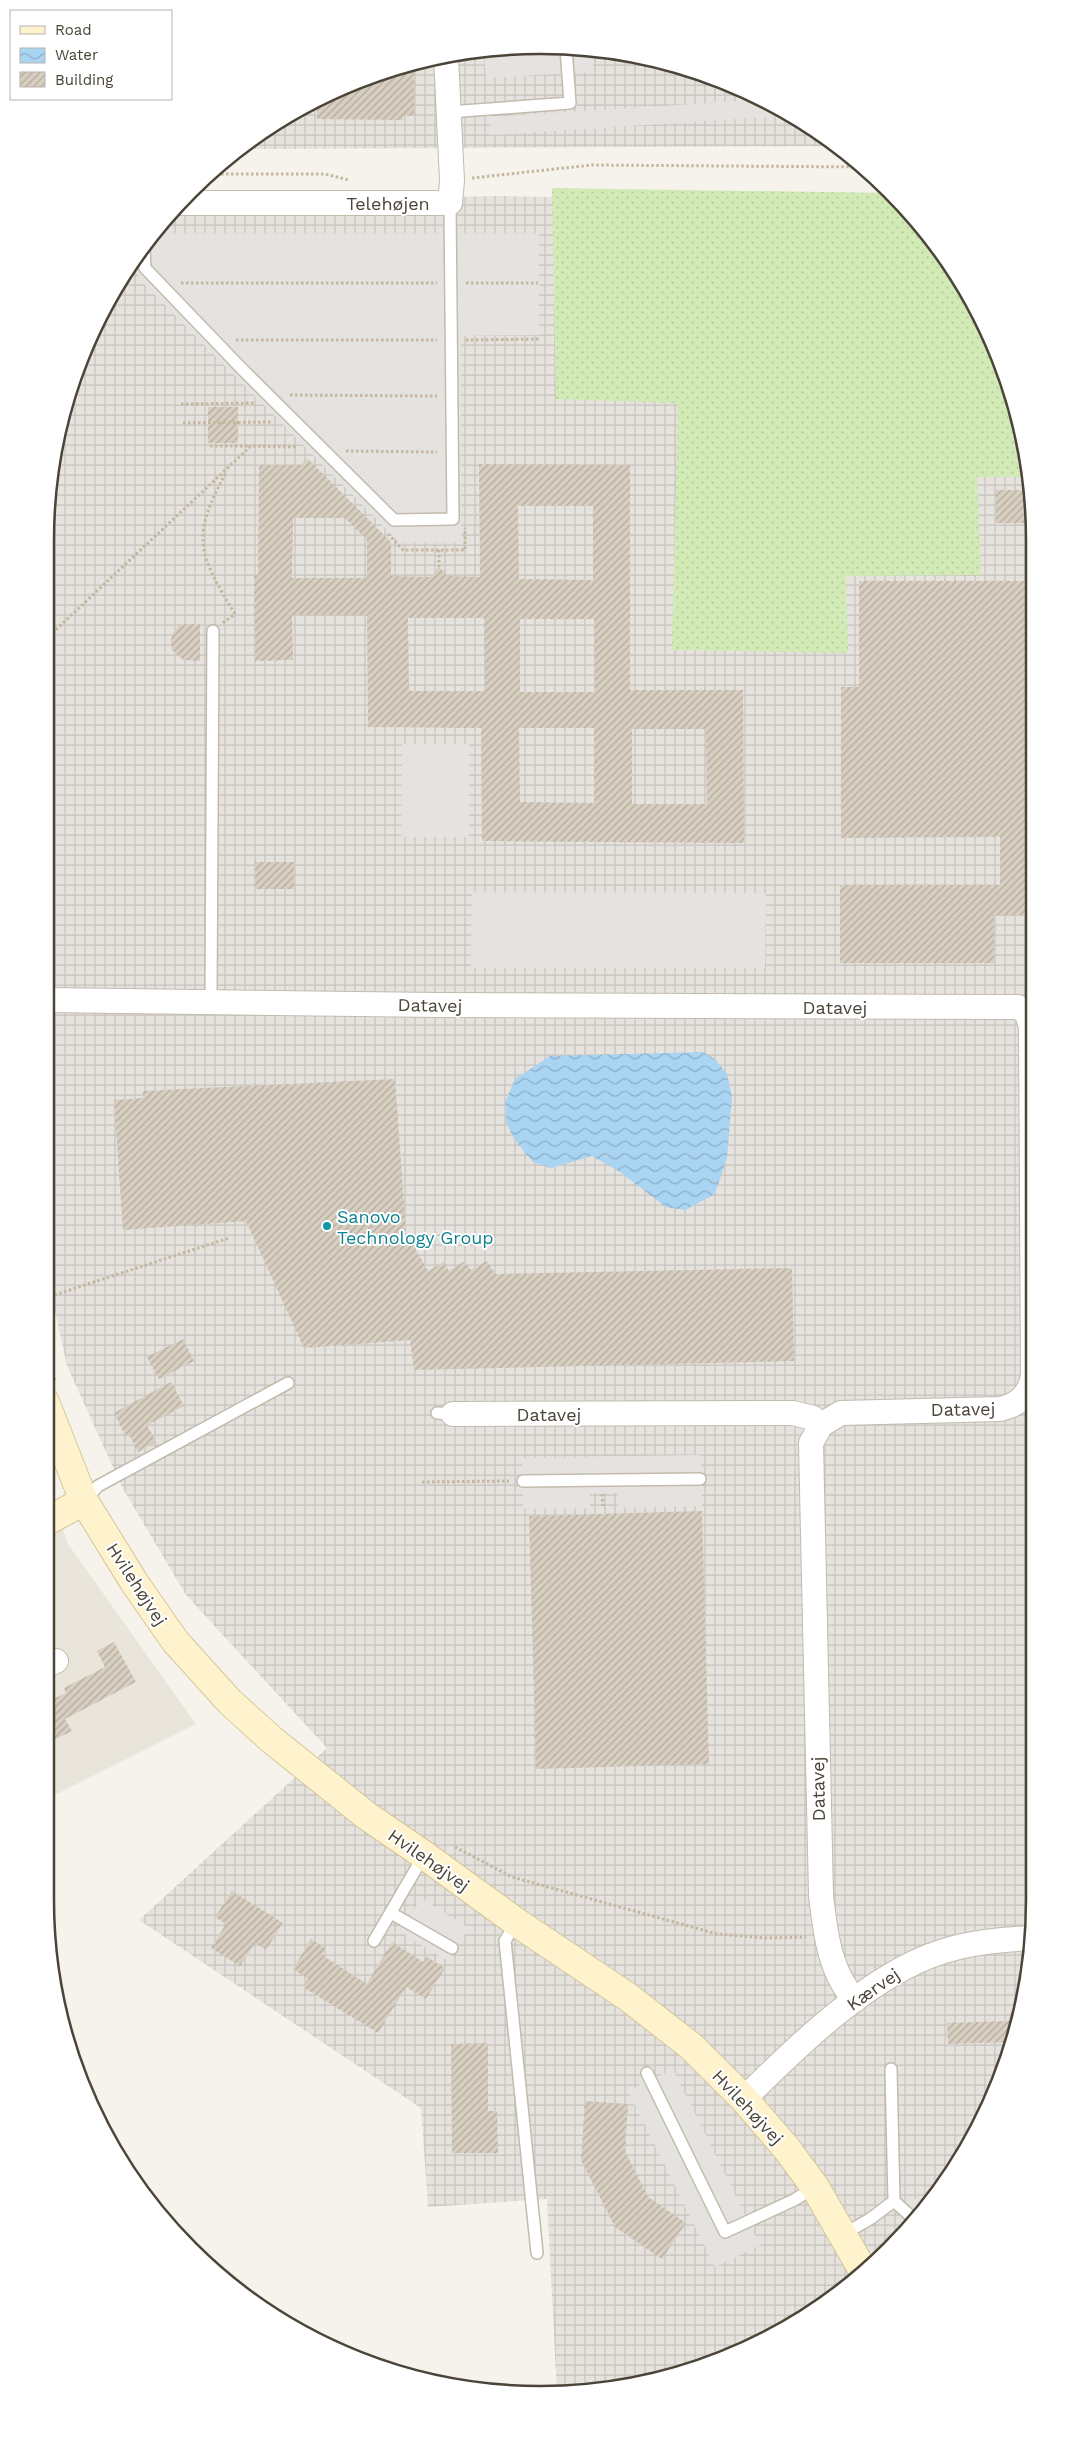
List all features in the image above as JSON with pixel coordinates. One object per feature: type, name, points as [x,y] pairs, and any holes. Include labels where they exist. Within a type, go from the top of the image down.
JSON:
[{"type":"street","name":"Telehøjen","points":[[190,202],[458,190],[449,112],[446,63]]},
{"type":"street","name":"Datavej","points":[[54,1000],[438,1005],[1011,1007],[1024,1011],[1026,1014]]},
{"type":"street","name":"Datavej","points":[[855,2000],[848,1992],[833,1959],[826,1934],[821,1895],[811,1444],[821,1425],[841,1413],[855,1411],[1000,1409],[1018,1402],[1026,1394]]},
{"type":"street","name":"Hvilehøjvej","points":[[54,1403],[84,1501],[134,1582],[175,1641],[230,1702],[272,1740],[367,1816],[516,1922],[628,1997],[692,2047],[744,2099],[787,2149],[815,2187],[844,2234],[860,2267]]},
{"type":"street","name":"Datavej","points":[[445,1413],[793,1413],[813,1418],[821,1425]]},
{"type":"street","points":[[54,1517],[84,1501]]},
{"type":"street","name":"Kærvej","points":[[744,2099],[855,2000],[907,1966],[940,1952],[982,1941],[1024,1938]]},
{"type":"lane","points":[[449,112],[570,103],[566,55]]},
{"type":"lane","points":[[145,258],[145,268],[213,340],[394,520],[453,519],[450,283],[458,190]]},
{"type":"lane","points":[[211,1001],[213,631]]},
{"type":"lane","points":[[84,1501],[98,1486],[288,1383]]},
{"type":"lane","points":[[523,1481],[700,1479]]},
{"type":"lane","points":[[374,1942],[424,1855]]},
{"type":"lane","points":[[391,1913],[452,1948]]},
{"type":"lane","points":[[516,1922],[505,1941],[537,2252]]},
{"type":"lane","points":[[891,2069],[894,2201],[910,2216]]},
{"type":"lane","points":[[647,2073],[725,2232],[794,2200],[815,2187]]},
{"type":"lane","points":[[844,2234],[870,2219],[894,2201]]},
{"type":"path","points":[[458,190],[477,178],[592,165],[852,167]]},
{"type":"path","points":[[219,174],[325,174],[352,181]]},
{"type":"path","points":[[458,190],[477,178]]},
{"type":"path","points":[[466,274],[466,292]]},
{"type":"path","points":[[159,283],[538,283]]},
{"type":"path","points":[[465,330],[465,349]]},
{"type":"path","points":[[213,340],[539,339]]},
{"type":"path","points":[[180,404],[258,403],[250,395],[452,396]]},
{"type":"path","points":[[183,423],[276,422],[270,416]]},
{"type":"path","points":[[210,446],[302,447],[296,440]]},
{"type":"path","points":[[54,632],[251,446]]},
{"type":"path","points":[[322,447],[349,451],[453,452]]},
{"type":"path","points":[[213,631],[235,614],[206,564],[202,546],[202,535],[212,498],[229,467]]},
{"type":"path","points":[[383,529],[403,550],[465,550],[465,521]]},
{"type":"path","points":[[439,550],[439,567]]},
{"type":"path","points":[[54,1295],[229,1238]]},
{"type":"path","points":[[422,1482],[523,1481]]},
{"type":"path","points":[[454,1846],[512,1876],[717,1934],[766,1938],[814,1937],[826,1934]]},
{"type":"shaded area","points":[[540,54],[603,58],[666,70],[726,91],[755,104],[783,119],[825,146],[251,149],[297,119],[325,104],[354,91],[414,70],[477,58]]},
{"type":"shaded area","points":[[540,54],[592,57],[593,72],[486,78],[485,57]]},
{"type":"shaded area","points":[[747,101],[778,116],[491,135],[490,117]]},
{"type":"shaded area","points":[[496,196],[891,203],[926,244],[961,297],[976,325],[1000,384],[1010,414],[1017,445],[1025,508],[1026,540],[1026,1900],[1025,1932],[1017,1995],[1010,2026],[1000,2056],[976,2115],[961,2143],[926,2196],[884,2244],[836,2286],[783,2321],[755,2336],[696,2360],[666,2370],[635,2377],[603,2382],[557,2385],[547,2199],[428,2207],[421,2108],[139,1920],[327,1748],[186,1595],[123,1489],[67,1366],[54,1306],[54,540],[58,477],[70,414],[91,354],[104,325],[119,297],[154,244],[190,203]]},
{"type":"shaded area","points":[[163,233],[539,233],[539,335],[461,336],[461,543],[400,543],[139,279],[140,265]]},
{"type":"shaded area","points":[[402,744],[469,744],[469,837],[401,837]]},
{"type":"shaded area","points":[[472,892],[766,893],[765,968],[471,968]]},
{"type":"shaded area","points":[[701,1455],[702,1506],[618,1508],[617,1493],[590,1493],[590,1508],[523,1509],[522,1458]]},
{"type":"shaded area","points":[[54,1506],[68,1544],[196,1724],[54,1795]]},
{"type":"shaded area","points":[[421,1898],[469,1928],[448,1961],[400,1932]]},
{"type":"shaded area","points":[[673,2069],[760,2245],[715,2267],[628,2091]]},
{"type":"shaded area","points":[[924,2198],[908,2219],[907,2199]]},
{"type":"green space","points":[[552,188],[881,193],[906,219],[926,244],[961,297],[976,325],[989,354],[1010,414],[1022,477],[977,477],[981,575],[846,576],[848,653],[672,650],[678,403],[556,399]]},
{"type":"water","points":[[703,1052],[716,1060],[727,1074],[732,1097],[727,1158],[715,1194],[685,1210],[666,1207],[620,1172],[592,1156],[551,1168],[533,1162],[514,1139],[506,1122],[505,1103],[515,1079],[550,1056]]},
{"type":"building","points":[[414,70],[414,116],[403,116],[403,120],[317,119],[317,108],[325,104],[354,91]]},
{"type":"building","points":[[208,407],[238,407],[238,443],[208,443]]},
{"type":"building","points":[[308,459],[391,542],[391,576],[430,577],[439,567],[448,576],[480,577],[479,464],[630,465],[630,690],[743,690],[744,843],[482,841],[481,728],[368,727],[367,615],[292,615],[293,660],[255,661],[254,576],[258,575],[259,465],[301,465]],"holes":[[[518,506],[593,506],[593,580],[519,579]],[[293,518],[345,518],[367,540],[367,578],[292,578]],[[408,618],[484,618],[485,691],[409,691]],[[520,619],[594,619],[595,692],[520,692]],[[519,728],[594,728],[594,803],[520,802]],[[632,729],[706,729],[707,804],[632,804]]]},
{"type":"building","points":[[996,490],[1023,490],[1025,523],[996,523]]},
{"type":"building","points":[[859,581],[1026,581],[1026,915],[994,915],[994,963],[840,963],[840,885],[1000,885],[1000,837],[841,838],[841,687],[859,687]]},
{"type":"building","points":[[185,624],[200,624],[200,661],[183,660],[172,650],[171,639],[173,633],[178,627]]},
{"type":"building","points":[[255,862],[294,862],[294,889],[255,889]]},
{"type":"building","name":"Sanovo Technology Group","points":[[395,1079],[406,1233],[428,1271],[444,1262],[449,1271],[465,1261],[471,1270],[487,1261],[495,1274],[792,1268],[794,1361],[414,1370],[410,1340],[304,1348],[246,1221],[123,1230],[114,1100],[143,1098],[143,1091]]},
{"type":"building","points":[[183,1339],[194,1361],[159,1379],[147,1357]]},
{"type":"building","points":[[171,1382],[184,1406],[147,1425],[156,1442],[138,1452],[129,1435],[126,1437],[114,1413]]},
{"type":"building","points":[[702,1511],[709,1764],[536,1769],[529,1516]]},
{"type":"building","points":[[114,1642],[136,1682],[65,1719],[72,1731],[54,1740],[54,1699],[66,1693],[64,1688],[105,1667],[97,1651]]},
{"type":"building","points":[[232,1891],[283,1923],[266,1950],[255,1943],[240,1966],[211,1948],[226,1924],[215,1917]]},
{"type":"building","points":[[311,1939],[326,1948],[322,1955],[367,1984],[392,1942],[423,1962],[427,1957],[445,1968],[426,1999],[406,1987],[378,2033],[303,1987],[308,1979],[293,1969]]},
{"type":"building","points":[[1009,2021],[1010,2025],[1005,2042],[948,2044],[947,2023]]},
{"type":"building","points":[[488,2043],[488,2111],[497,2111],[498,2153],[452,2153],[451,2044]]},
{"type":"building","points":[[585,2101],[628,2104],[625,2151],[648,2197],[686,2223],[662,2259],[615,2227],[581,2160]]},
{"type":"place","name":"Sanovo Technology Group","points":[[327,1226]]}]
